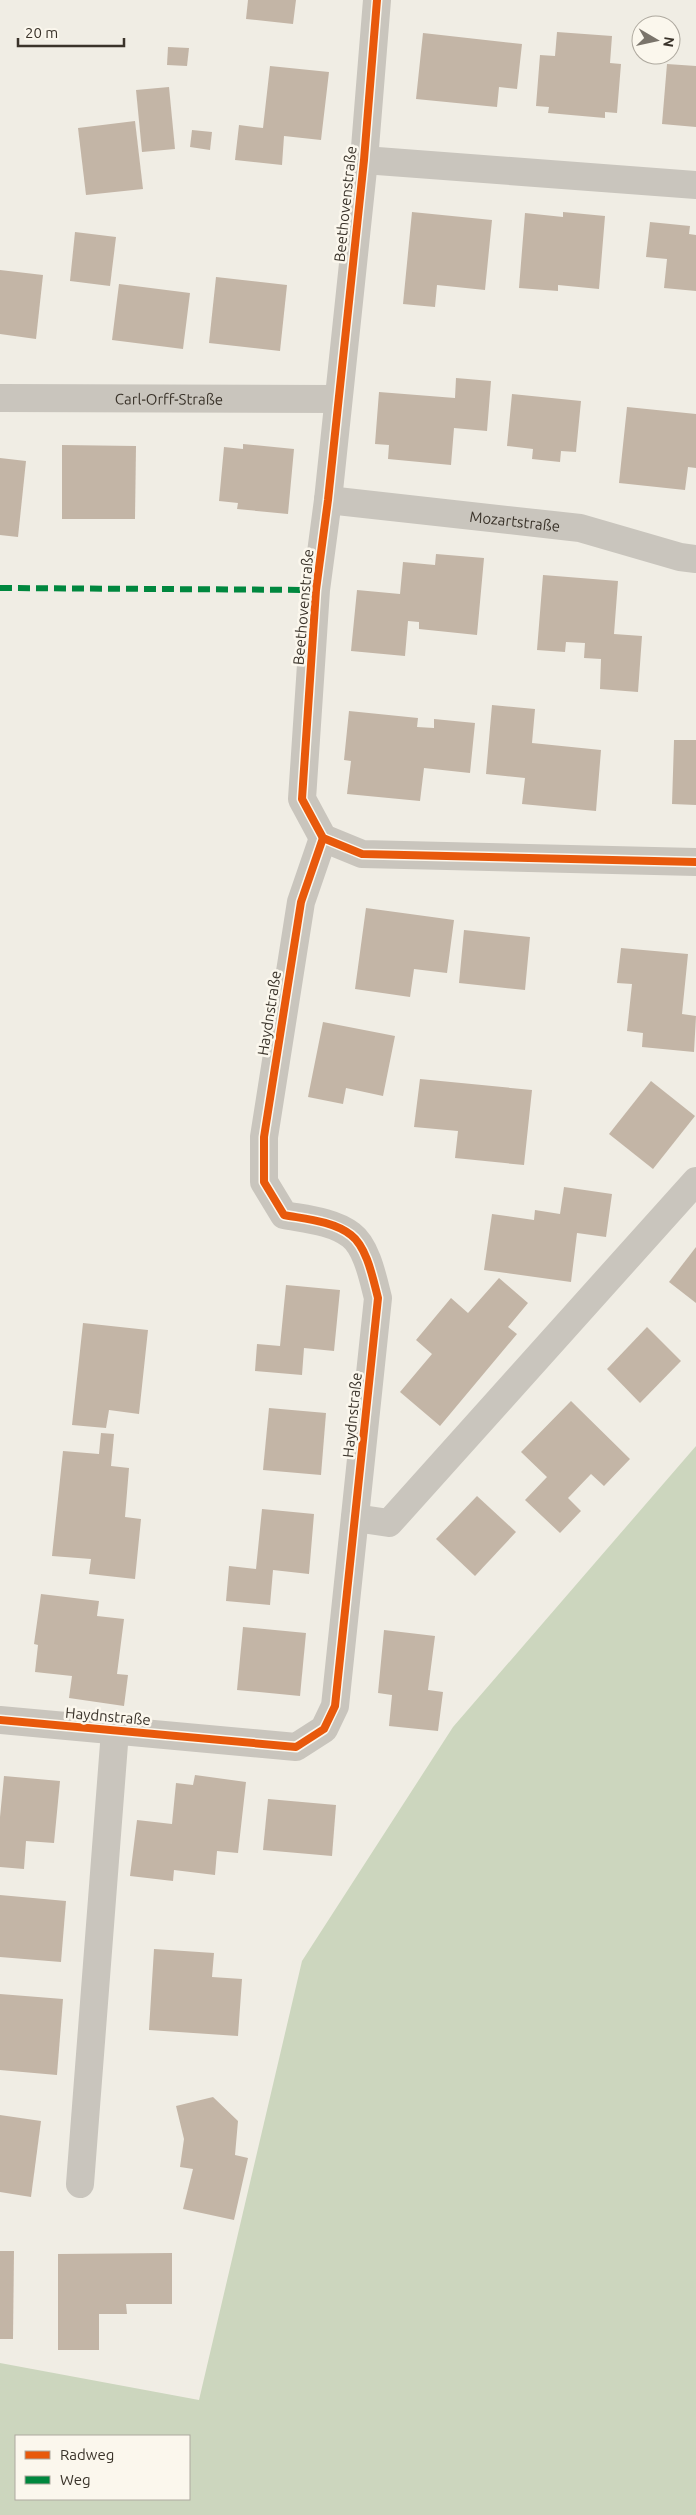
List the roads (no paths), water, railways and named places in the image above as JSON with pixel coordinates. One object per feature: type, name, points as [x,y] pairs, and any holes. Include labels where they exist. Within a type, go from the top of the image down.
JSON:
[{"type":"street","name":"Beethovenstraße","points":[[323,838],[302,799],[316,590],[328,500],[337,399],[364,160],[378,0]]},
{"type":"street","points":[[364,160],[696,185]]},
{"type":"street","name":"Carl-Orff-Straße","points":[[0,398],[337,399]]},
{"type":"street","name":"Mozartstraße","points":[[328,500],[580,528],[680,557],[696,559]]},
{"type":"street","points":[[323,838],[362,854],[696,862]]},
{"type":"street","name":"Haydnstraße","points":[[0,1720],[296,1747],[324,1729],[335,1706],[378,1298],[368,1261],[352,1235],[324,1223],[284,1214],[264,1182],[264,1137],[301,902],[323,838]]},
{"type":"street","points":[[355,1518],[389,1523],[696,1181]]},
{"type":"street","name":"Haydnstraße","points":[[80,2184],[115,1730]]}]
